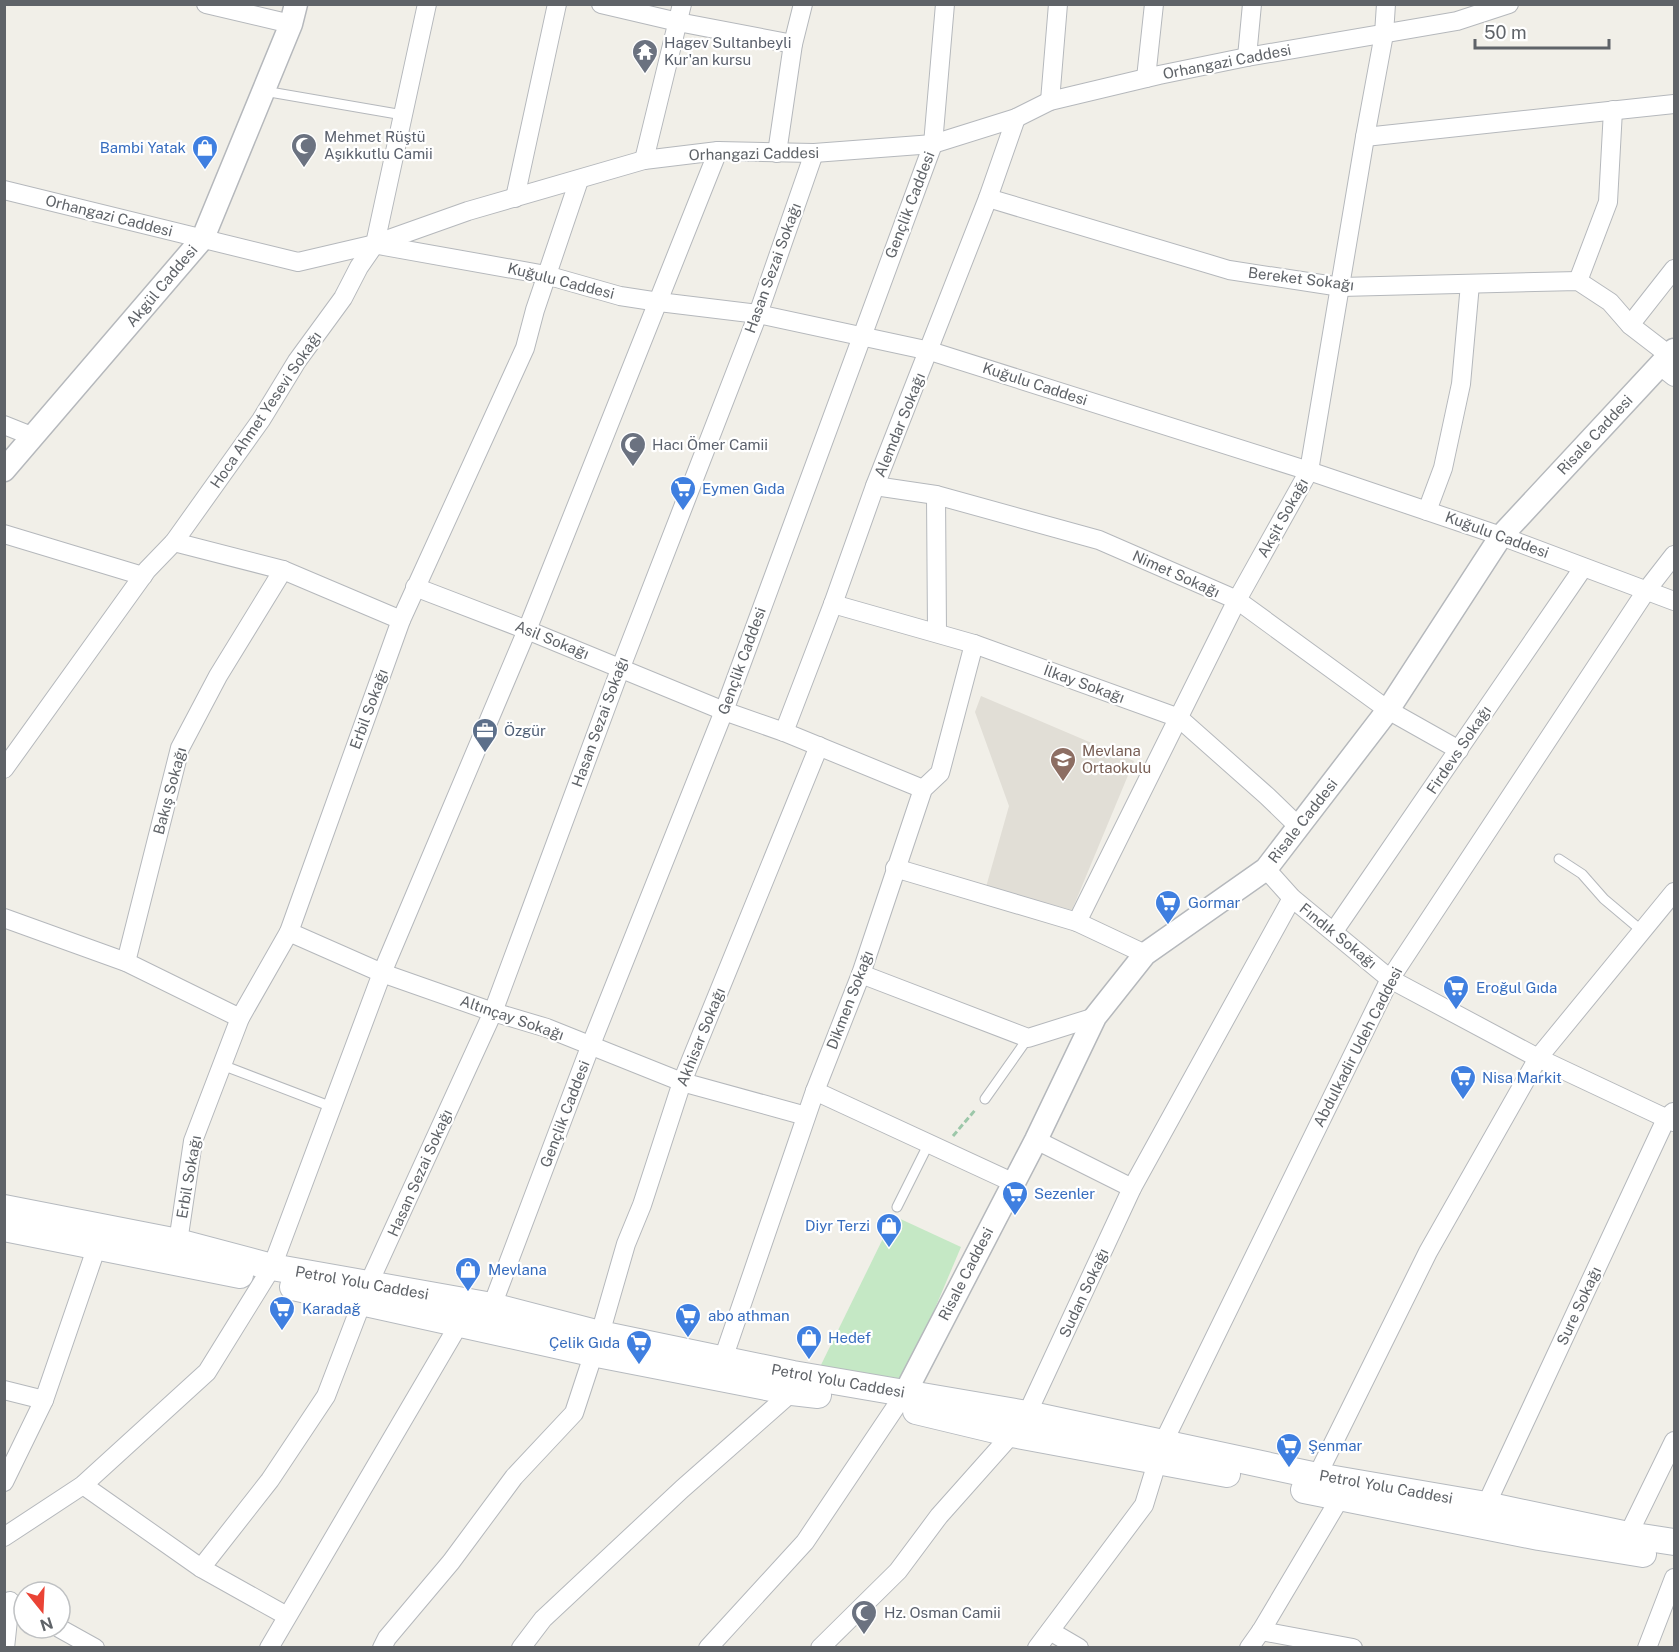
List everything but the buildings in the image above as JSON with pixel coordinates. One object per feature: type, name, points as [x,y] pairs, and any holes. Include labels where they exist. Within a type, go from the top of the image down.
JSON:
[{"type":"main road","name":"Petrol Yolu Caddesi","points":[[4,1208],[178,1242],[268,1274]]},
{"type":"main road","name":"Petrol Yolu Caddesi","points":[[4,1228],[366,1293],[474,1310],[597,1344],[792,1383],[900,1400],[1346,1489],[1539,1537],[1674,1560]]},
{"type":"main road","name":"Petrol Yolu Caddesi","points":[[474,1310],[597,1344],[723,1359],[792,1383]]},
{"type":"main road","name":"Petrol Yolu Caddesi","points":[[1160,1452],[1317,1476],[1346,1489],[1486,1504],[1674,1542]]},
{"type":"street","points":[[206,4],[293,14]]},
{"type":"street","name":"Hoca Ahmet Yesevi Sokağı","points":[[4,769],[143,576],[174,542],[261,420],[297,362],[343,298],[359,267],[375,244],[427,4]]},
{"type":"street","points":[[515,198],[556,4]]},
{"type":"street","points":[[601,4],[680,13],[794,44]]},
{"type":"street","points":[[777,153],[794,44],[803,4]]},
{"type":"street","name":"Gençlik Caddesi","points":[[269,1647],[474,1310],[590,1047],[724,711],[933,144],[945,4]]},
{"type":"street","points":[[1050,101],[1058,4]]},
{"type":"street","points":[[1146,78],[1154,4]]},
{"type":"street","points":[[1247,57],[1252,4]]},
{"type":"street","name":"Akşit Sokağı","points":[[1077,922],[1237,600],[1309,471],[1384,34],[1386,4]]},
{"type":"street","name":"Orhangazi Caddesi","points":[[4,190],[298,262],[375,244],[468,211],[644,160],[718,151],[814,153],[933,144],[1016,118],[1050,101],[1247,57],[1456,21],[1509,4]]},
{"type":"street","points":[[644,160],[680,13]]},
{"type":"street","name":"Akgül Caddesi","points":[[4,470],[203,238],[293,14]]},
{"type":"street","points":[[1365,137],[1674,104]]},
{"type":"street","points":[[1612,110],[1608,202],[1578,281],[1610,302],[1630,325],[1670,362]]},
{"type":"street","name":"Alemdar Sokağı","points":[[784,732],[875,486],[930,351],[988,198],[1016,118]]},
{"type":"street","points":[[4,1537],[83,1485],[207,1372],[268,1274],[382,974],[527,630],[718,151]]},
{"type":"street","name":"Hasan Sezai Sokağı","points":[[201,1568],[270,1480],[326,1396],[366,1293],[493,1012],[621,667],[758,314],[814,153]]},
{"type":"street","name":"Erbil Sokağı","points":[[178,1242],[193,1141],[240,1018],[289,932],[401,620],[525,348],[546,275],[579,180]]},
{"type":"street","name":"Bereket Sokağı","points":[[988,198],[1229,270],[1341,287],[1578,281]]},
{"type":"street","name":"Kuğulu Caddesi","points":[[375,244],[546,275],[620,296],[758,314],[930,351],[1309,471],[1501,536],[1674,601]]},
{"type":"street","points":[[1630,325],[1674,269]]},
{"type":"street","points":[[1428,511],[1443,468],[1461,384],[1470,284]]},
{"type":"street","name":"Risale Caddesi","points":[[900,1400],[1036,1140],[1095,1017],[1146,954],[1266,869],[1388,710],[1501,536],[1670,362]]},
{"type":"street","points":[[4,425],[34,437]]},
{"type":"street","name":"Nimet Sokağı","points":[[875,486],[936,495],[1099,540],[1237,600],[1388,710],[1459,750]]},
{"type":"street","points":[[936,495],[937,632]]},
{"type":"street","points":[[4,534],[143,576]]},
{"type":"street","points":[[174,542],[282,570],[401,620]]},
{"type":"street","name":"Abdulkadir Udeh Caddesi","points":[[1037,1647],[1144,1505],[1160,1452],[1390,979],[1646,591],[1674,555]]},
{"type":"street","name":"Firdevs Sokağı","points":[[1334,931],[1583,567]]},
{"type":"street","name":"Bakış Sokağı","points":[[126,962],[180,748],[218,676],[282,570]]},
{"type":"street","name":"Asil Sokağı","points":[[415,587],[923,789]]},
{"type":"street","name":"İlkay Sokağı","points":[[833,604],[974,644],[1179,718],[1299,827]]},
{"type":"street","name":"Dikmen Sokağı","points":[[723,1359],[815,1090],[861,974],[923,789],[940,772],[974,644]]},
{"type":"street","name":"Akhisar Sokağı","points":[[382,1647],[451,1562],[514,1477],[574,1413],[626,1244],[645,1195],[682,1082],[819,746]]},
{"type":"street","points":[[896,868],[1077,922],[1146,954]]},
{"type":"street","name":"Fındık Sokağı","points":[[1266,869],[1292,898],[1390,979],[1538,1058],[1672,1117]]},
{"type":"street","points":[[1317,1476],[1428,1252],[1538,1058],[1674,893]]},
{"type":"street","name":"Sudan Sokağı","points":[[820,1647],[898,1571],[939,1516],[1020,1424],[1132,1188],[1292,898]]},
{"type":"street","points":[[4,918],[126,962],[240,1018]]},
{"type":"street","name":"Altınçay Sokağı","points":[[289,932],[382,974],[547,1028],[682,1082],[806,1116]]},
{"type":"street","points":[[861,974],[1028,1038],[1095,1017]]},
{"type":"street","points":[[815,1090],[1014,1183]]},
{"type":"street","name":"Sure Sokağı","points":[[1486,1504],[1672,1117]]},
{"type":"street","points":[[1036,1140],[1132,1188]]},
{"type":"street","points":[[4,1482],[44,1400],[98,1246]]},
{"type":"street","points":[[520,1647],[543,1619],[792,1383]]},
{"type":"street","points":[[4,1390],[44,1400]]},
{"type":"street","points":[[708,1647],[805,1542],[900,1400]]},
{"type":"street","points":[[1628,1534],[1674,1441]]},
{"type":"street","points":[[83,1485],[201,1568],[287,1616]]},
{"type":"street","points":[[1249,1647],[1261,1631],[1346,1489]]},
{"type":"street","points":[[1647,1647],[1674,1578]]},
{"type":"street","points":[[5,1647],[12,1608]]},
{"type":"street","points":[[1050,1631],[1079,1647]]},
{"type":"street","points":[[1261,1631],[1353,1647]]},
{"type":"street","points":[[72,1635],[95,1647]]},
{"type":"lane","points":[[264,91],[403,115]]},
{"type":"lane","points":[[1558,859],[1582,874],[1604,899],[1642,932]]},
{"type":"lane","points":[[985,1099],[1028,1038]]},
{"type":"lane","points":[[222,1065],[332,1107]]},
{"type":"lane","points":[[897,1207],[935,1146]]},
{"type":"path","points":[[935,1146],[985,1099]]},
{"type":"shaded area","name":"Mevlana Ortaokulu","points":[[981,696],[1134,761],[1072,910],[986,887],[1009,806],[975,712]]},
{"type":"green space","points":[[894,1216],[961,1247],[905,1379],[819,1369]]},
{"type":"place","name":"Hagev Sultanbeyli Kur'an kursu","points":[[645,75]]},
{"type":"place","name":"Mehmet Rüştü Aşıkkutlu Camii","points":[[304,169]]},
{"type":"place","name":"Bambi Yatak","points":[[205,171]]},
{"type":"place","name":"Hacı Ömer Camii","points":[[633,468]]},
{"type":"place","name":"Eymen Gıda","points":[[683,512]]},
{"type":"place","name":"Özgür","points":[[485,754]]},
{"type":"place","name":"Mevlana Ortaokulu","points":[[1063,783]]},
{"type":"place","name":"Gormar","points":[[1168,926]]},
{"type":"place","name":"Eroğul Gıda","points":[[1456,1011]]},
{"type":"place","name":"Nisa Markit","points":[[1463,1101]]},
{"type":"place","name":"Sezenler","points":[[1015,1217]]},
{"type":"place","name":"Diyr Terzi","points":[[889,1249]]},
{"type":"place","name":"Mevlana","points":[[468,1293]]},
{"type":"place","name":"Karadağ","points":[[282,1332]]},
{"type":"place","name":"abo athman","points":[[688,1339]]},
{"type":"place","name":"Hedef","points":[[809,1361]]},
{"type":"place","name":"Çelik Gıda","points":[[639,1366]]},
{"type":"place","name":"Şenmar","points":[[1289,1469]]},
{"type":"place","name":"Hz. Osman Camii","points":[[864,1636]]}]
